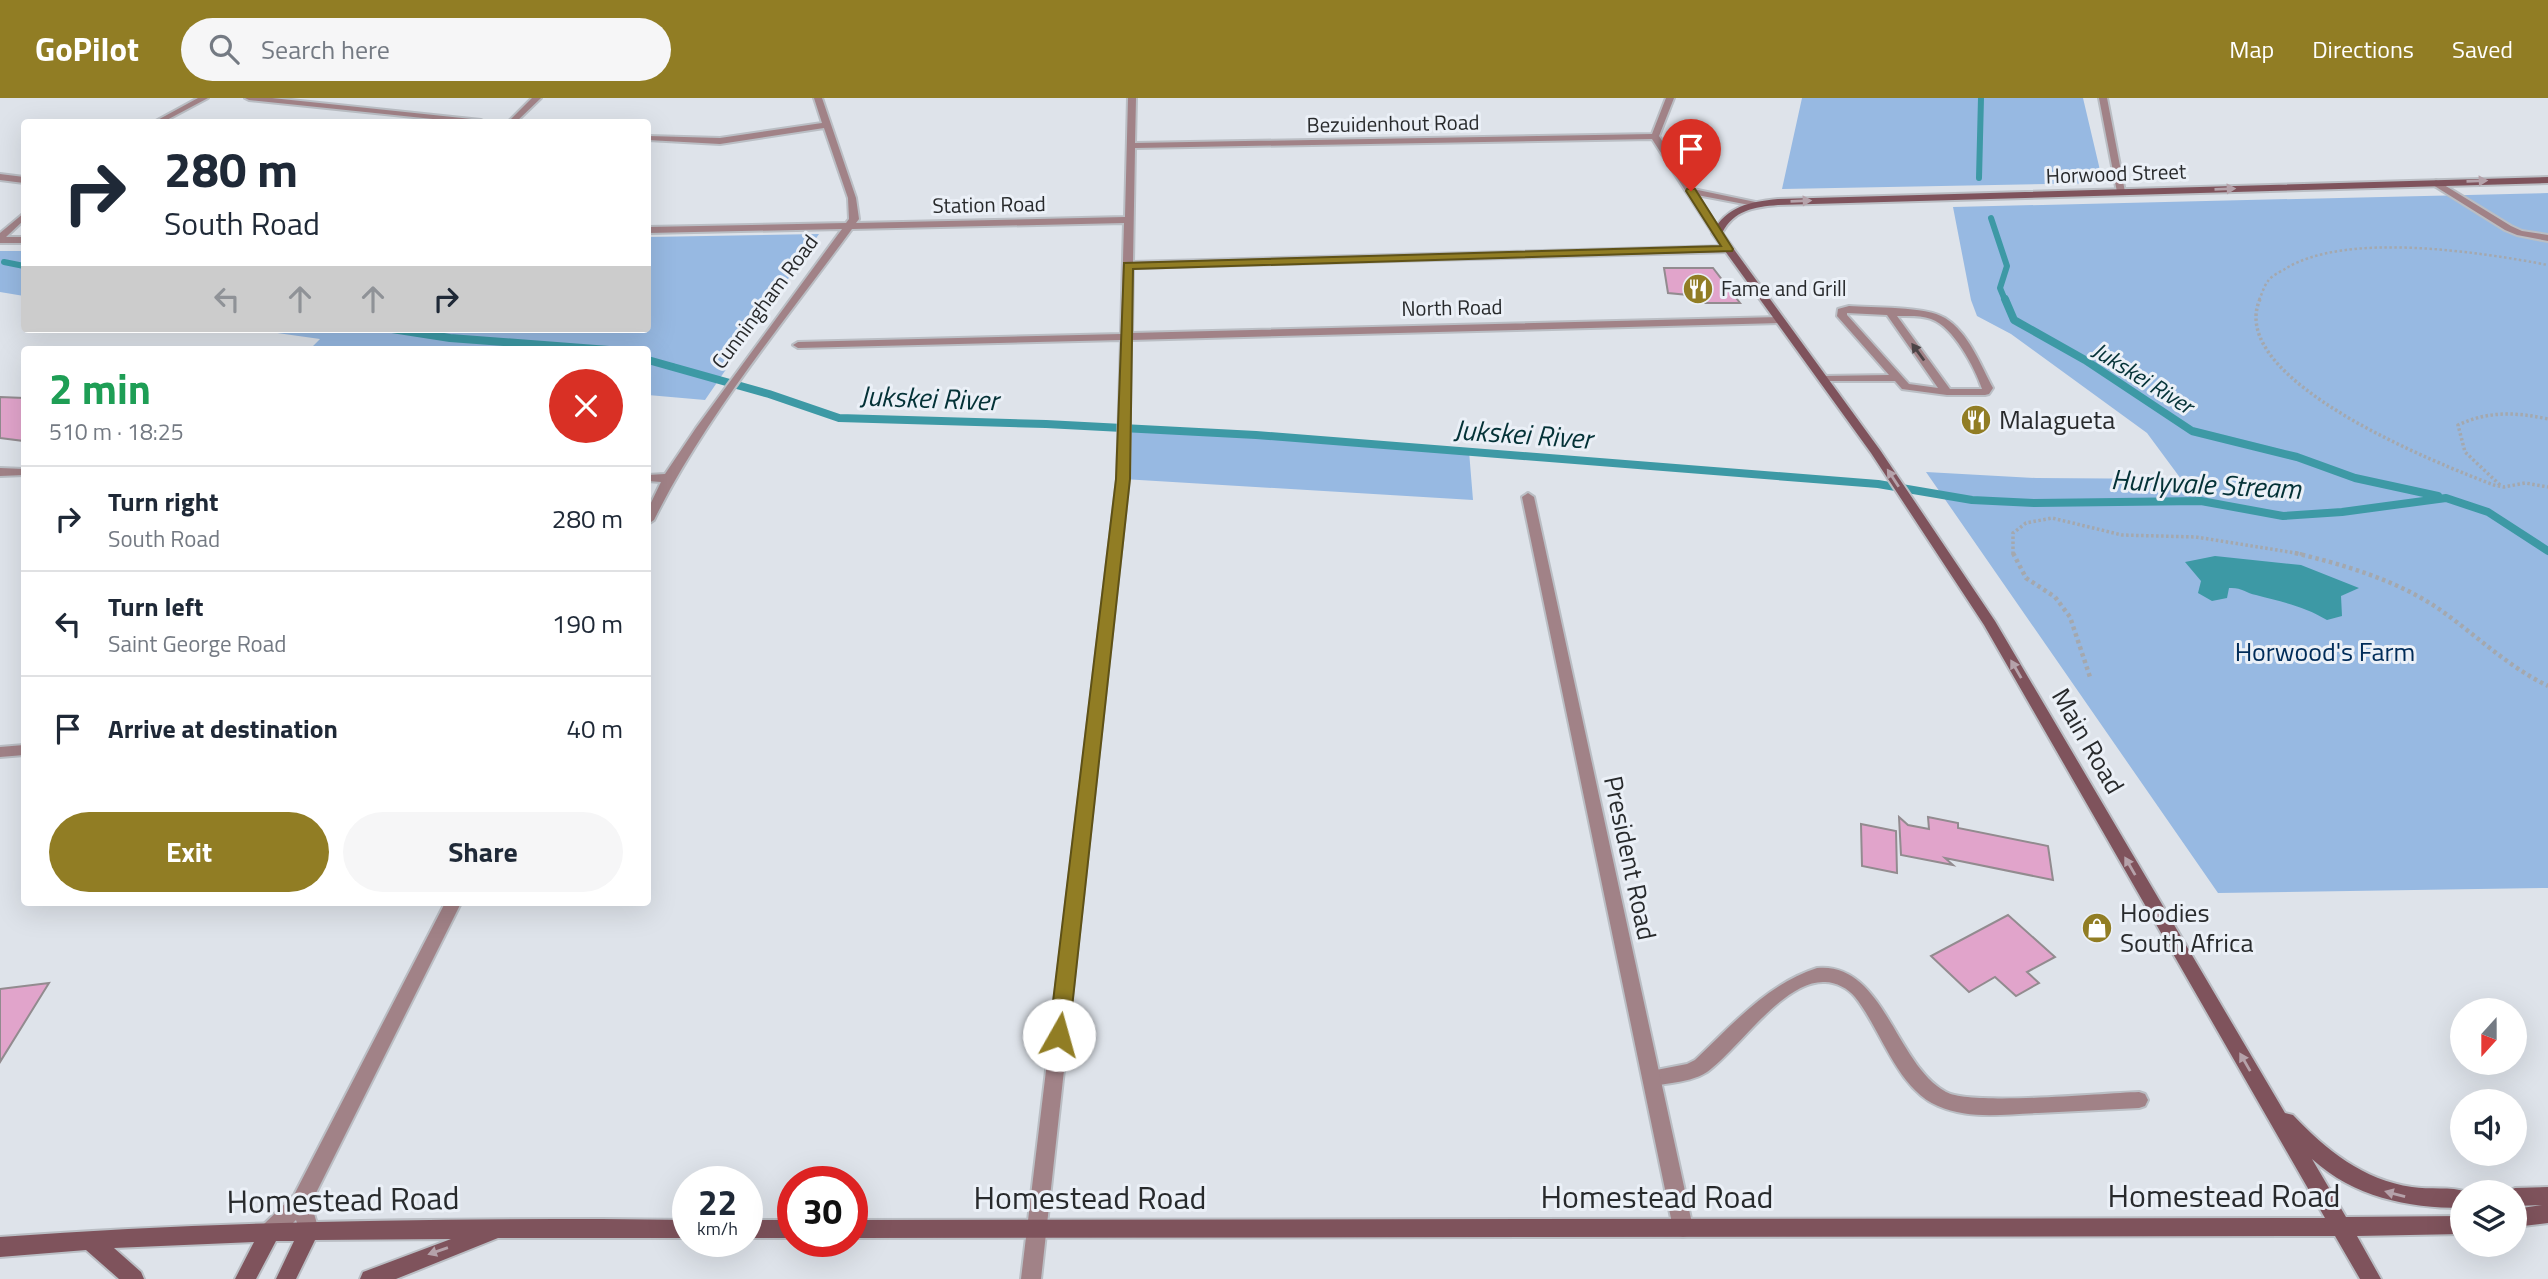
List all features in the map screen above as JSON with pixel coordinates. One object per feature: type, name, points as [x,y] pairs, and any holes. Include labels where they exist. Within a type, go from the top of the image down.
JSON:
[{"type":"main road","name":"Horwood Street","points":[[1717,233],[1728,214],[1760,204],[2548,180]]},
{"type":"main road","points":[[1717,233],[1728,249]]},
{"type":"main road","name":"Main Road","points":[[1728,249],[1876,452],[1990,624],[2371,1279]]},
{"type":"main road","points":[[2265,1096],[2296,1133],[2326,1159],[2357,1180],[2414,1199],[2450,1199]]},
{"type":"main road","points":[[2527,1197],[2548,1196]]},
{"type":"main road","points":[[2527,1217],[2548,1214]]},
{"type":"main road","name":"Homestead Road","points":[[868,1229],[2341,1227],[2450,1224]]},
{"type":"main road","points":[[370,1279],[503,1229]]},
{"type":"main road","name":"Homestead Road","points":[[0,1247],[89,1239],[271,1231],[672,1229]]},
{"type":"main road","points":[[245,1279],[271,1231]]},
{"type":"main road","points":[[286,1279],[309,1231]]},
{"type":"main road","points":[[89,1239],[134,1279]]},
{"type":"street","points":[[164,119],[204,98]]},
{"type":"street","points":[[250,98],[452,119]]},
{"type":"street","points":[[515,119],[537,98]]},
{"type":"street","name":"Cunningham Road","points":[[651,514],[669,478],[775,324],[850,226],[855,212],[852,198],[818,98]]},
{"type":"street","points":[[1031,1279],[1123,479],[1132,98]]},
{"type":"street","points":[[1670,98],[1655,136],[1717,233]]},
{"type":"street","points":[[2103,98],[2121,192]]},
{"type":"street","points":[[651,138],[719,141],[826,125]]},
{"type":"street","name":"Bezuidenhout Road","points":[[1132,146],[1655,136]]},
{"type":"street","points":[[0,177],[21,180]]},
{"type":"street","points":[[2436,183],[2508,228],[2545,238]]},
{"type":"street","points":[[1691,191],[1760,204]]},
{"type":"street","points":[[0,239],[21,219]]},
{"type":"street","name":"Station Road","points":[[651,230],[1129,220]]},
{"type":"street","points":[[0,239],[21,240]]},
{"type":"street","points":[[1128,265],[1728,249]]},
{"type":"street","points":[[1842,311],[1889,311],[1931,315],[1942,319],[1952,327],[1988,388],[1985,392],[1972,394],[1947,392],[1906,387],[1895,377],[1842,316],[1842,311]]},
{"type":"street","points":[[1889,311],[1947,392]]},
{"type":"street","name":"North Road","points":[[798,345],[1780,320]]},
{"type":"street","points":[[1824,379],[1895,377]]},
{"type":"street","points":[[0,472],[21,472]]},
{"type":"street","points":[[651,478],[669,478]]},
{"type":"street","name":"President Road","points":[[1528,497],[1684,1228]]},
{"type":"street","points":[[0,752],[21,750]]},
{"type":"street","points":[[271,1231],[301,1202],[451,906]]},
{"type":"street","points":[[1651,1078],[1689,1072],[1701,1066],[1766,1005],[1800,980],[1819,974],[1836,976],[1850,982],[1861,992],[1921,1083],[1947,1101],[1977,1107],[2139,1100]]},
{"type":"street","points":[[301,1202],[309,1231]]},
{"type":"path","points":[[2548,265],[2467,251],[2414,247],[2366,248],[2326,253],[2293,263],[2270,278],[2257,297],[2255,319],[2266,345],[2289,374],[2326,404],[2375,433],[2423,456],[2503,488],[2520,483],[2548,487]]},
{"type":"path","points":[[2503,488],[2462,449],[2458,438],[2458,425],[2471,417],[2491,413],[2548,419]]},
{"type":"path","points":[[2090,677],[2070,617],[2055,597],[2031,584],[2013,554],[2013,533],[2023,522],[2034,517],[2049,516],[2123,535],[2164,534],[2326,559],[2422,599],[2510,664],[2548,686]]},
{"type":"green space","points":[[1802,98],[2083,98],[2103,183],[1782,189]]},
{"type":"green space","name":"Horwood's Farm","points":[[2548,193],[2548,888],[2218,893],[1926,472],[2036,478],[2181,479],[2147,433],[2011,334],[1977,316],[1971,300],[1953,207]]},
{"type":"green space","points":[[819,234],[705,400],[651,395],[651,346],[313,346],[320,339],[277,333],[651,333],[651,237]]},
{"type":"green space","points":[[0,251],[21,251],[21,296],[0,292]]},
{"type":"green space","points":[[1124,427],[1469,451],[1473,500],[1123,479]]},
{"type":"shaded area","points":[[2215,556],[2301,565],[2359,588],[2341,596],[2342,616],[2327,620],[2301,608],[2237,588],[2229,588],[2227,598],[2212,601],[2198,593],[2201,581],[2185,562]]},
{"type":"building","name":"Fame and Grill","points":[[1664,268],[1713,268],[1740,303],[1705,303],[1699,296],[1668,293]]},
{"type":"building","points":[[0,397],[21,398],[21,441],[0,438]]},
{"type":"building","points":[[1899,817],[1908,825],[1929,829],[1928,817],[1958,823],[1958,828],[2048,846],[2053,880],[1945,858],[1953,865],[1901,855]]},
{"type":"building","points":[[1861,824],[1896,831],[1897,873],[1862,866]]},
{"type":"building","points":[[2008,915],[2055,957],[2027,972],[2039,983],[2016,996],[1995,977],[1969,992],[1931,956]]},
{"type":"building","points":[[49,983],[0,1062],[0,989]]},
{"type":"waterway","name":"Hurlyvale Stream","points":[[1979,178],[1981,98]]},
{"type":"waterway","name":"Jukskei River","points":[[1991,218],[2007,266],[2000,288],[2005,300]]},
{"type":"waterway","name":"Jukskei River","points":[[4,262],[21,265]]},
{"type":"waterway","name":"Jukskei River","points":[[2005,299],[2014,320],[2085,360],[2192,431],[2297,457],[2355,478],[2438,496]]},
{"type":"waterway","name":"Jukskei River","points":[[418,333],[556,346]]},
{"type":"waterway","name":"Jukskei River","points":[[651,361],[769,394],[839,418],[1046,424],[1256,435],[1878,484],[1972,500],[2034,503],[2201,501],[2283,516],[2342,512],[2446,498],[2488,512],[2548,551]]},
{"type":"place","name":"Fame and Grill","points":[[1698,289]]},
{"type":"place","name":"Malagueta","points":[[1976,420]]},
{"type":"place","name":"Hoodies South Africa","points":[[2097,928]]},
{"type":"route","points":[[1059,1035],[1123,479],[1128,265],[1728,249],[1691,191]]}]
